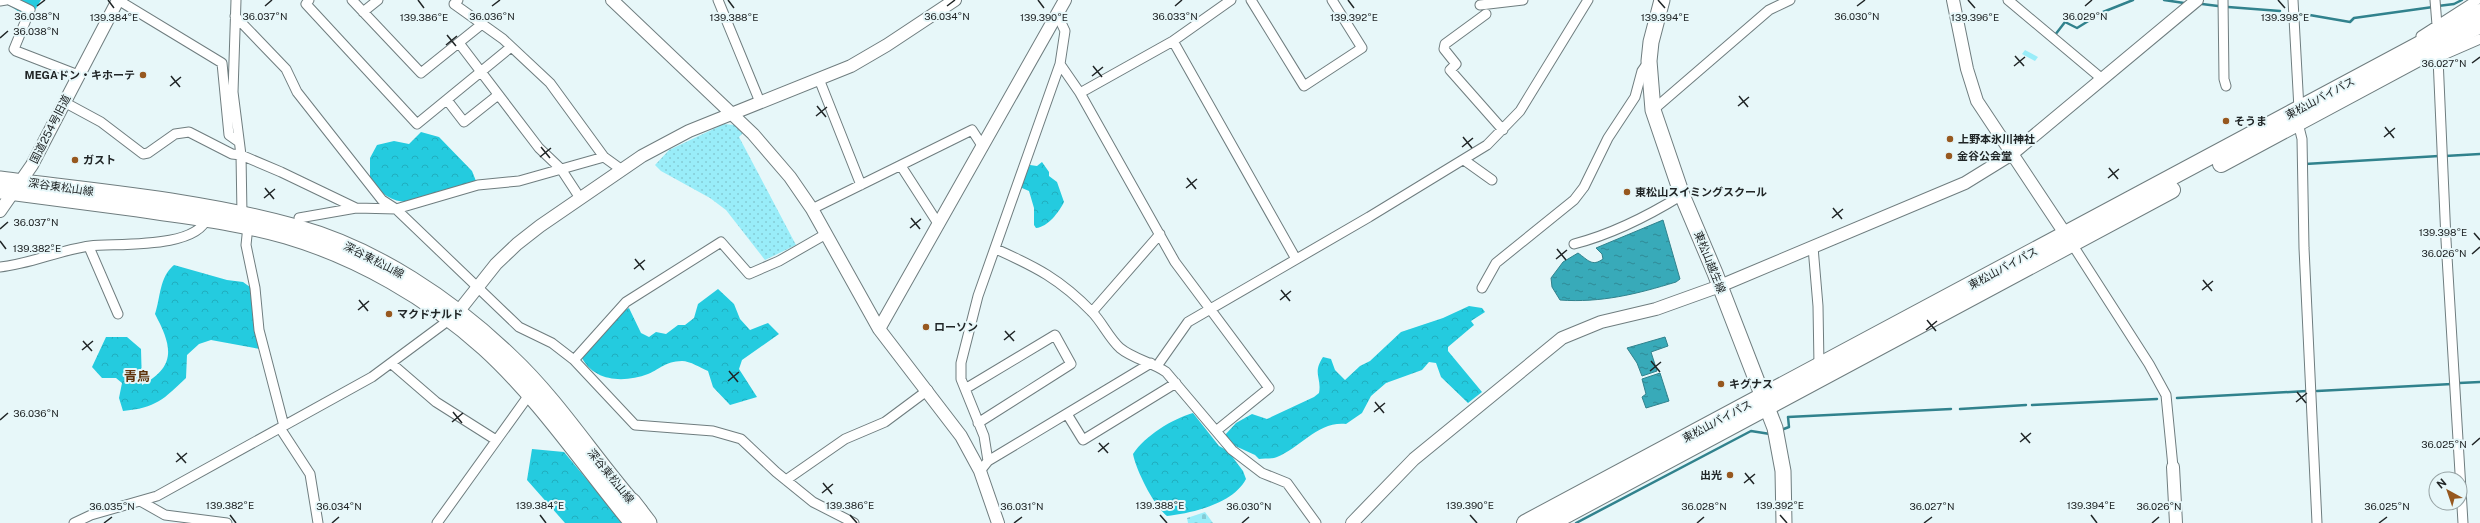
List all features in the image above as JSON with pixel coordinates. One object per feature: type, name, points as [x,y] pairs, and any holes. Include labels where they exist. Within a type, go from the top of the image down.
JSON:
[{"type":"highway","name":"東松山バイパス","points":[[2299,116],[2406,66],[2479,12]]},
{"type":"highway","name":"東松山バイパス","points":[[1525,523],[1765,401],[2299,116],[2387,63],[2479,12]]},
{"type":"highway","name":"東松山バイパス","points":[[1551,523],[1765,401],[1819,365],[2069,239]]},
{"type":"highway","points":[[632,502],[648,523]]},
{"type":"main road","name":"東松山越生線","points":[[1662,0],[1651,42],[1649,61],[1652,110],[1682,195],[1720,286],[1765,401],[1780,449],[1784,523]]},
{"type":"main road","name":"深谷東松山線","points":[[0,179],[12,189],[207,218],[245,220]]},
{"type":"main road","name":"深谷東松山線","points":[[12,189],[203,206],[315,246],[362,266],[454,316],[512,357],[651,523]]},
{"type":"main road","name":"深谷東松山線","points":[[454,316],[529,395],[632,523]]},
{"type":"street","points":[[0,1],[8,0],[30,10],[14,49],[16,51],[78,75]]},
{"type":"street","points":[[118,0],[222,63],[229,135],[239,142]]},
{"type":"street","name":"国道254号旧道","points":[[0,211],[64,102],[118,0]]},
{"type":"street","points":[[236,0],[233,92],[241,155],[246,245],[255,288],[259,330],[282,427],[310,474],[318,523]]},
{"type":"street","points":[[309,0],[306,4],[417,124],[511,47]]},
{"type":"street","points":[[352,0],[421,73],[482,24]]},
{"type":"street","points":[[363,12],[378,0]]},
{"type":"street","points":[[458,0],[454,4],[511,47],[550,83],[604,157],[622,170]]},
{"type":"street","points":[[612,0],[731,114],[782,166],[812,208],[879,329],[928,390],[961,436],[980,472],[998,523]]},
{"type":"street","points":[[718,0],[760,102]]},
{"type":"street","points":[[74,523],[108,509],[142,502],[158,496],[392,364],[454,316],[496,264],[517,244],[580,198],[622,170],[675,138],[851,66],[881,49],[955,0]]},
{"type":"street","points":[[879,329],[1065,0]]},
{"type":"street","points":[[1080,93],[1173,41],[1231,0]]},
{"type":"street","points":[[1252,0],[1304,86],[1362,48],[1332,0]]},
{"type":"street","points":[[1480,5],[1524,0]]},
{"type":"street","points":[[980,472],[988,461],[1154,364],[1185,325],[1478,152],[1503,130],[1520,111],[1588,0]]},
{"type":"street","points":[[1652,110],[1769,10],[1790,0]]},
{"type":"street","points":[[1953,0],[1972,88],[1984,113],[2069,239],[2149,364],[2166,395],[2173,467],[2176,523]]},
{"type":"street","points":[[2008,0],[2101,78]]},
{"type":"street","points":[[1352,523],[1414,459],[1556,342],[1601,322],[1656,309],[1720,286],[1959,186],[2012,154],[2101,78],[2197,0]]},
{"type":"street","points":[[2223,0],[2224,79],[2226,86]]},
{"type":"street","points":[[2293,0],[2299,116],[2302,139],[2305,256],[2317,523]]},
{"type":"street","points":[[2435,0],[2437,25]]},
{"type":"street","points":[[2387,63],[2437,25],[2479,12]]},
{"type":"street","points":[[988,461],[984,436],[961,379],[961,363],[976,303],[1060,64],[1065,31],[1057,14]]},
{"type":"street","points":[[1486,14],[1445,44],[1444,49],[1456,64],[1450,70],[1503,130]]},
{"type":"street","points":[[235,16],[286,69],[297,92],[382,200],[396,209],[519,327],[552,343],[574,360],[635,425],[713,431],[731,435],[751,448],[813,502],[854,523]]},
{"type":"street","points":[[2406,66],[2438,58],[2480,39]]},
{"type":"street","points":[[1173,41],[1296,259]]},
{"type":"street","points":[[459,43],[539,148],[561,169],[580,198]]},
{"type":"street","points":[[2438,58],[2446,240],[2463,523]]},
{"type":"street","points":[[1482,288],[1496,263],[1574,200],[1584,187],[1608,138],[1635,98],[1642,71],[1649,61]]},
{"type":"street","points":[[1060,64],[1080,93],[1175,262],[1269,388],[1216,431]]},
{"type":"street","points":[[819,79],[861,185]]},
{"type":"street","points":[[447,100],[464,122],[498,95]]},
{"type":"street","points":[[64,102],[100,122],[143,154],[148,153],[175,134],[189,132],[232,154],[241,155],[356,208]]},
{"type":"street","points":[[812,208],[901,166],[972,130],[983,147]]},
{"type":"street","points":[[299,218],[356,208],[396,209],[478,185],[519,181],[604,157]]},
{"type":"street","points":[[1464,160],[1492,180]]},
{"type":"street","points":[[901,166],[939,225]]},
{"type":"street","points":[[1574,244],[1605,236],[1658,210],[1682,195]]},
{"type":"street","points":[[0,267],[29,263],[89,246],[169,240],[200,229],[207,218]]},
{"type":"street","points":[[574,360],[626,302],[721,242],[749,274],[779,261],[826,234]]},
{"type":"street","points":[[1092,312],[1160,234]]},
{"type":"street","points":[[89,246],[118,314]]},
{"type":"street","points":[[1813,247],[1818,306],[1819,365]]},
{"type":"street","points":[[996,249],[1049,274],[1092,312],[1117,345],[1154,364],[1176,383],[1232,450],[1255,469],[1287,483],[1316,523]]},
{"type":"street","points":[[965,388],[1055,335],[1071,364],[978,423]]},
{"type":"street","points":[[392,364],[436,402],[496,440]]},
{"type":"street","points":[[1067,414],[1083,440],[1176,383]]},
{"type":"street","points":[[786,480],[849,437],[886,422],[928,390]]},
{"type":"street","points":[[437,523],[529,395]]},
{"type":"street","points":[[142,502],[165,515],[227,523]]},
{"type":"green space","points":[[1,0],[41,0],[30,19]]},
{"type":"green space","points":[[2025,50],[2038,57],[2035,61],[2022,54]]},
{"type":"green space","points":[[724,124],[735,125],[743,133],[739,137],[796,245],[765,260],[726,210],[710,198],[661,171],[655,165],[669,150]]},
{"type":"green space","points":[[421,132],[439,137],[472,171],[476,181],[408,202],[391,199],[378,189],[370,181],[370,158],[377,145],[394,141],[409,144]]},
{"type":"green space","points":[[1042,162],[1049,172],[1049,176],[1057,182],[1064,202],[1049,222],[1036,228],[1034,225],[1034,208],[1029,191],[1022,188],[1022,181],[1030,165],[1037,166]]},
{"type":"green space","points":[[174,265],[227,280],[243,282],[250,287],[260,349],[211,340],[199,344],[187,355],[186,378],[172,392],[152,405],[144,408],[123,411],[119,398],[122,383],[116,378],[102,378],[92,367],[106,337],[127,337],[141,349],[142,385],[153,378],[161,370],[166,363],[168,346],[161,325],[155,314],[163,281],[169,270]]},
{"type":"green space","points":[[718,289],[734,304],[740,319],[750,330],[768,323],[779,334],[742,360],[739,369],[757,397],[730,405],[713,387],[708,371],[685,361],[671,363],[639,377],[619,379],[610,378],[593,371],[586,365],[581,356],[618,314],[629,308],[641,333],[649,337],[656,332],[666,334],[678,325],[685,325],[694,318],[698,304]]},
{"type":"green space","points":[[1469,306],[1482,308],[1485,312],[1471,321],[1474,325],[1448,347],[1448,351],[1482,392],[1468,403],[1441,377],[1436,363],[1429,362],[1422,370],[1386,383],[1371,396],[1362,413],[1346,424],[1336,424],[1318,431],[1294,448],[1275,458],[1259,459],[1255,455],[1233,445],[1225,435],[1236,423],[1252,414],[1267,419],[1314,397],[1319,393],[1318,368],[1323,357],[1331,359],[1335,370],[1345,380],[1360,366],[1370,361],[1401,332],[1443,318]]},
{"type":"green space","points":[[1193,413],[1219,446],[1228,451],[1243,471],[1246,479],[1240,488],[1222,501],[1200,510],[1167,516],[1151,496],[1146,487],[1133,454],[1144,441],[1160,429],[1176,419]]},
{"type":"green space","points":[[532,449],[564,452],[623,523],[565,523],[527,480]]},
{"type":"green space","points":[[1205,512],[1213,523],[1188,523],[1187,518]]},
{"type":"water","points":[[1663,220],[1680,279],[1676,282],[1619,297],[1575,301],[1560,300],[1552,287],[1551,278],[1563,262],[1578,253],[1590,262],[1599,261],[1603,259],[1602,254],[1596,248]]},
{"type":"water","points":[[1665,337],[1668,346],[1651,352],[1657,371],[1642,376],[1637,363],[1627,348]]},
{"type":"water","points":[[1660,373],[1669,401],[1646,408],[1642,397],[1646,394],[1642,379]]},
{"type":"waterway","points":[[2054,34],[2055,35],[2065,22],[2077,28],[2103,12],[2133,0]]},
{"type":"waterway","points":[[2164,0],[2184,3]]},
{"type":"waterway","points":[[2438,6],[2454,4],[2462,0]]},
{"type":"waterway","points":[[2202,4],[2218,6]]},
{"type":"waterway","points":[[2228,7],[2280,11]]},
{"type":"waterway","points":[[2298,13],[2350,22],[2354,18],[2433,7]]},
{"type":"waterway","points":[[2445,156],[2480,154]]},
{"type":"waterway","points":[[2305,164],[2439,156]]},
{"type":"waterway","points":[[2459,383],[2480,382]]},
{"type":"waterway","points":[[2317,391],[2452,384]]},
{"type":"waterway","points":[[2177,398],[2307,391]]},
{"type":"waterway","points":[[2032,405],[2157,399]]},
{"type":"waterway","points":[[1960,409],[2026,405]]},
{"type":"waterway","points":[[1781,430],[1789,427],[1788,417],[1951,409]]},
{"type":"waterway","points":[[1576,523],[1751,431],[1770,434]]},
{"type":"place","name":"MEGAドン・キホーテ","points":[[143,75]]},
{"type":"place","name":"そうま","points":[[2226,121]]},
{"type":"place","name":"上野本氷川神社","points":[[1950,139]]},
{"type":"place","name":"金谷公会堂","points":[[1949,156]]},
{"type":"place","name":"ガスト","points":[[75,160]]},
{"type":"place","name":"東松山スイミングスクール","points":[[1627,192]]},
{"type":"place","name":"マクドナルド","points":[[389,314]]},
{"type":"place","name":"ローソン","points":[[926,327]]},
{"type":"place","name":"キグナス","points":[[1721,384]]},
{"type":"place","name":"出光","points":[[1730,475]]},
{"type":"district","name":"青鳥","points":[[137,376]]}]
